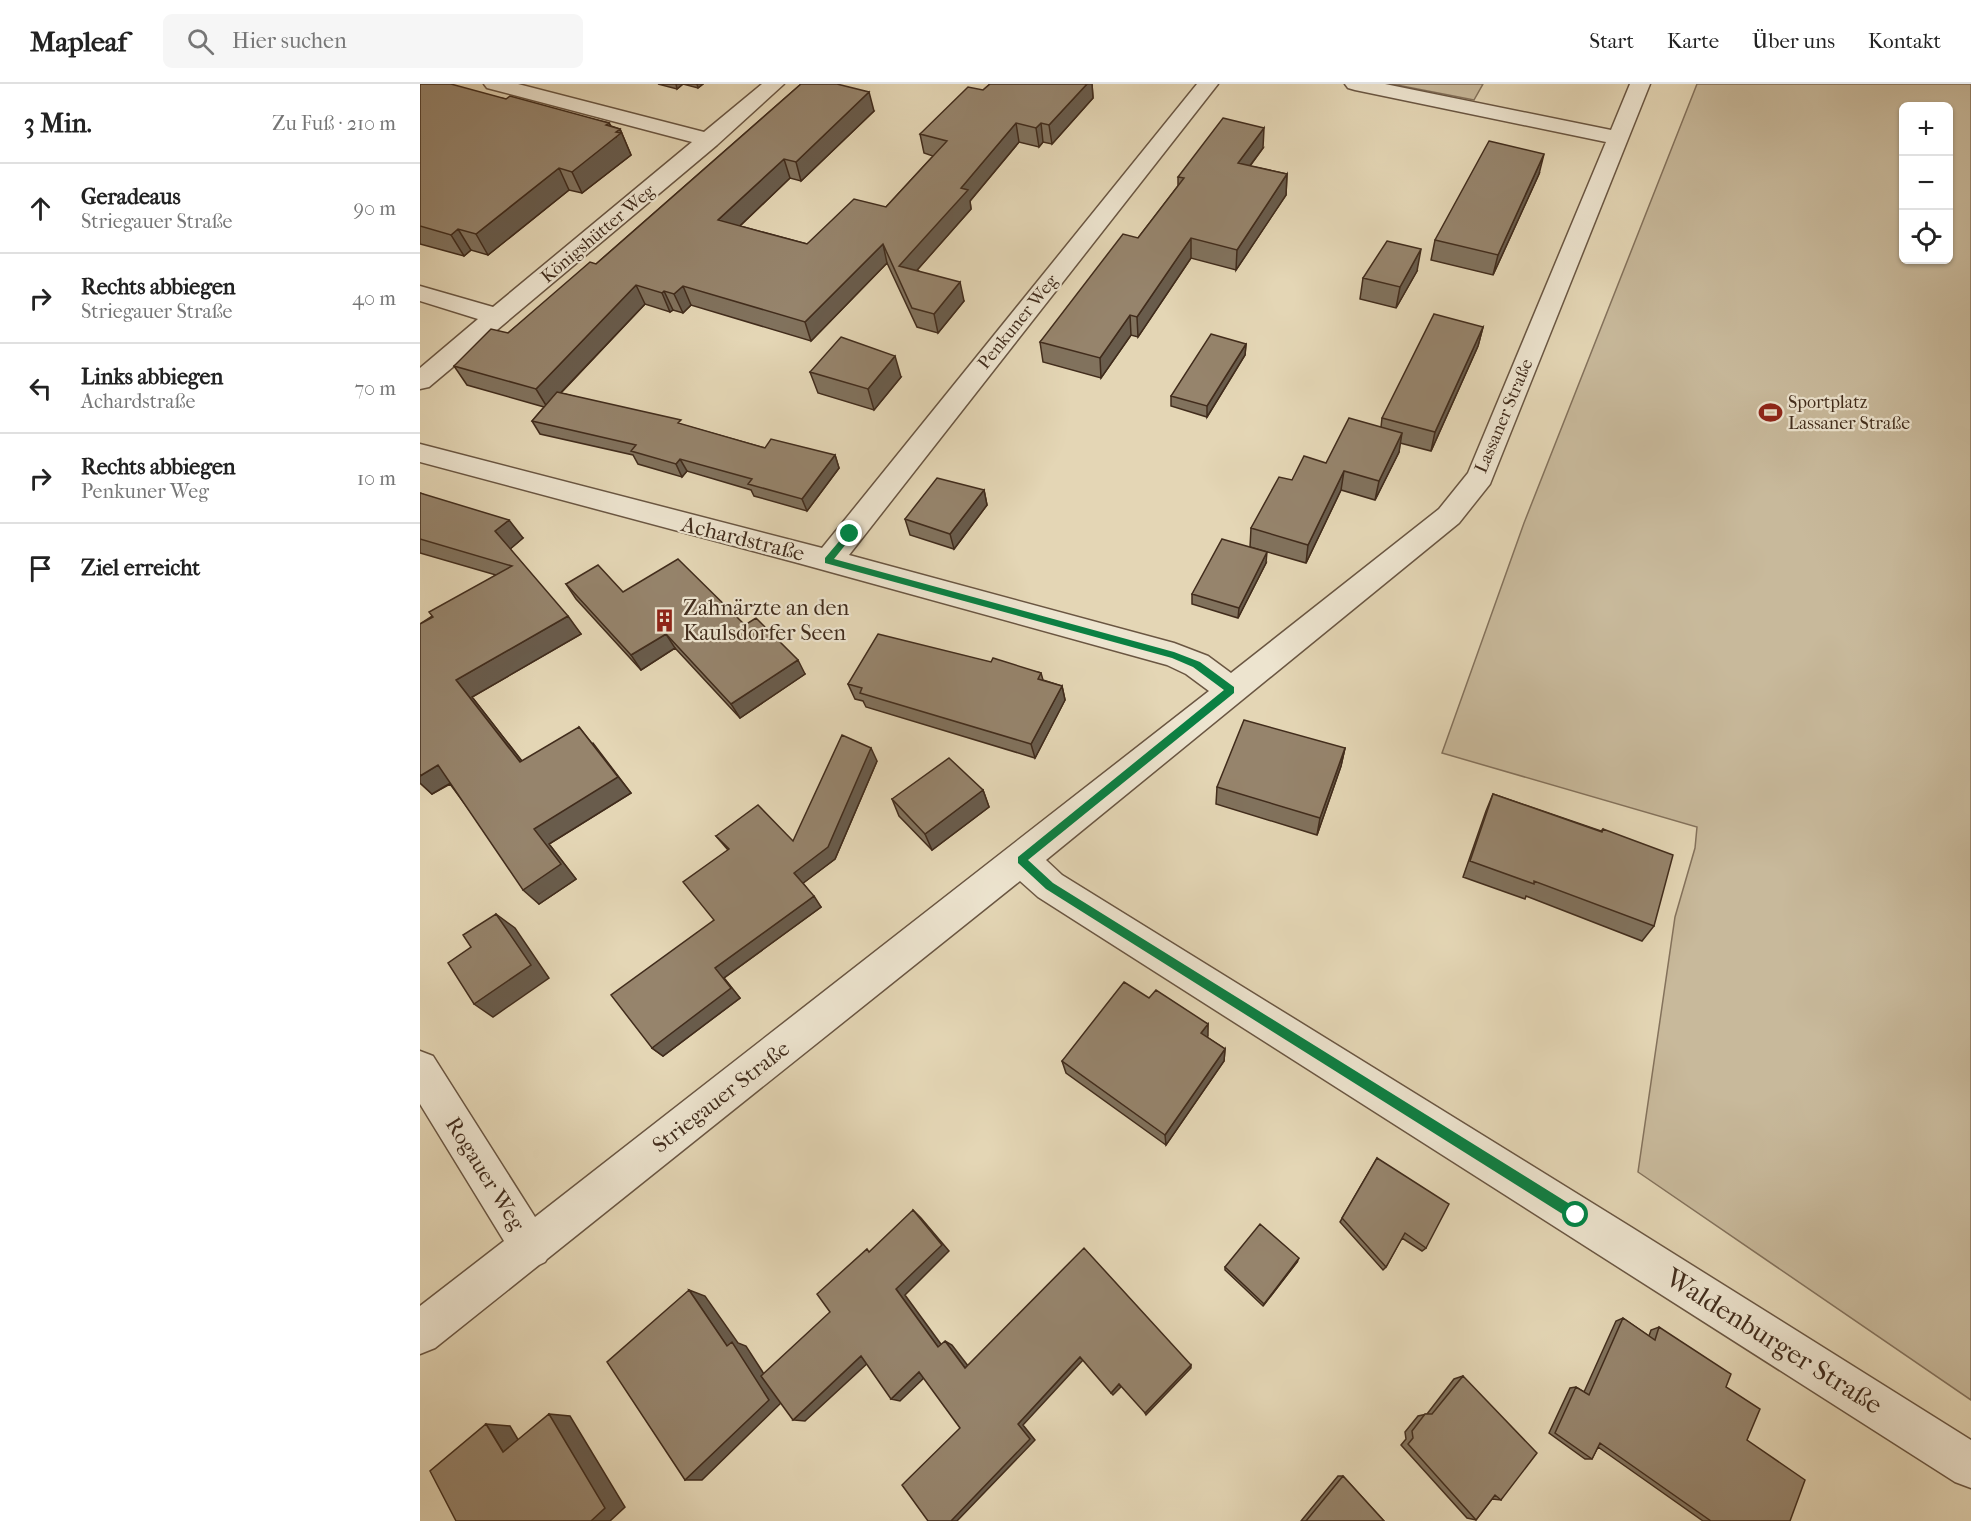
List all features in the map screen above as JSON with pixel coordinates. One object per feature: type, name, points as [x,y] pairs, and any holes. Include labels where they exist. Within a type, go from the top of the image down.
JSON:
[{"type":"street","points":[[494,84],[710,140]]},
{"type":"street","name":"Königshütter Weg","points":[[420,381],[774,84]]},
{"type":"street","name":"Penkuner Weg","points":[[828,561],[1208,84]]},
{"type":"street","points":[[1355,84],[1618,138]]},
{"type":"street","name":"Lassaner Straße","points":[[1231,690],[1433,531],[1449,516],[1480,477],[1640,84]]},
{"type":"street","points":[[420,293],[498,317]]},
{"type":"street","name":"Achardstraße","points":[[420,453],[1174,656],[1197,665],[1231,690]]},
{"type":"street","name":"Striegauer Straße","points":[[420,1333],[531,1248],[1021,860],[1231,690]]},
{"type":"street","name":"Waldenburger Straße","points":[[1021,860],[1050,886],[1576,1215],[1971,1466]]},
{"type":"street","name":"Rogauer Weg","points":[[420,1069],[531,1248]]},
{"type":"shaded area","points":[[1392,84],[1483,84],[1474,100]]},
{"type":"shaded area","name":"Sportplatz Lassaner Straße","points":[[1697,84],[1971,84],[1971,1400],[1638,1172],[1675,917],[1695,848],[1697,827],[1442,753],[1524,523]]},
{"type":"building","points":[[420,84],[451,84],[506,99],[510,96],[609,123],[606,125],[620,129],[616,132],[621,133],[572,172],[559,168],[476,234],[458,229],[451,235],[420,226]]},
{"type":"building","points":[[801,84],[837,84],[869,92],[796,162],[784,159],[718,220],[807,244],[854,199],[886,207],[947,141],[920,134],[968,87],[983,90],[990,84],[1087,84],[1049,125],[1041,123],[1036,128],[1016,123],[961,188],[968,190],[899,266],[960,282],[934,314],[912,308],[883,244],[805,322],[683,286],[674,294],[636,285],[536,389],[454,366],[491,329],[508,333],[590,262],[596,264]]},
{"type":"building","points":[[1223,118],[1264,128],[1238,163],[1287,174],[1237,250],[1191,238],[1137,317],[1130,315],[1100,358],[1040,342],[1123,234],[1138,238],[1184,178],[1178,177]]},
{"type":"building","points":[[1489,141],[1544,154],[1498,255],[1435,240]]},
{"type":"building","points":[[1387,241],[1421,249],[1400,287],[1363,278]]},
{"type":"building","points":[[1434,314],[1483,327],[1435,432],[1382,418]]},
{"type":"building","points":[[1211,334],[1246,344],[1207,406],[1171,396]]},
{"type":"building","points":[[841,337],[895,356],[868,389],[810,372]]},
{"type":"building","points":[[557,392],[681,420],[678,423],[765,448],[771,439],[835,455],[802,499],[748,484],[752,479],[680,459],[676,464],[631,451],[636,445],[532,421]]},
{"type":"building","points":[[1349,418],[1402,433],[1379,481],[1344,471],[1308,545],[1251,528],[1279,477],[1292,480],[1304,456],[1326,463]]},
{"type":"building","points":[[937,478],[984,490],[950,534],[905,519]]},
{"type":"building","points":[[420,493],[509,520],[495,531],[568,616],[456,680],[520,762],[579,727],[618,777],[534,829],[561,864],[523,890],[438,765],[420,776],[420,624],[433,617],[429,612],[512,566],[420,539]]},
{"type":"building","points":[[1222,539],[1267,552],[1239,608],[1192,594]]},
{"type":"building","points":[[678,559],[745,625],[756,618],[798,660],[731,704],[666,634],[631,655],[566,584],[598,565],[623,592]]},
{"type":"building","points":[[878,634],[991,662],[993,658],[1041,673],[1038,679],[1062,686],[1031,744],[860,693],[862,688],[848,684]]},
{"type":"building","points":[[1244,720],[1345,748],[1320,818],[1217,787]]},
{"type":"building","points":[[842,735],[871,748],[828,847],[794,873],[814,896],[715,968],[731,988],[652,1048],[611,995],[714,920],[683,882],[729,849],[716,836],[758,805],[793,841]]},
{"type":"building","points":[[949,758],[983,790],[925,834],[892,799]]},
{"type":"building","points":[[1493,794],[1602,832],[1603,829],[1673,855],[1654,926],[1534,881],[1534,884],[1470,861]]},
{"type":"building","points":[[496,914],[531,965],[474,1004],[448,963],[471,947],[463,935]]},
{"type":"building","points":[[1124,982],[1149,998],[1156,990],[1208,1024],[1201,1033],[1225,1049],[1165,1135],[1062,1061]]},
{"type":"building","points":[[1377,1158],[1449,1204],[1426,1248],[1405,1233],[1386,1267],[1342,1218]]},
{"type":"building","points":[[913,1210],[942,1245],[896,1289],[938,1347],[945,1341],[965,1368],[1084,1248],[1191,1365],[1145,1413],[1119,1384],[1111,1393],[1080,1357],[1018,1424],[1030,1439],[951,1521],[928,1521],[902,1485],[960,1428],[919,1372],[891,1399],[861,1356],[793,1420],[761,1376],[830,1312],[817,1294],[867,1249],[869,1252]]},
{"type":"building","points":[[1260,1224],[1299,1258],[1264,1304],[1225,1267]]},
{"type":"building","points":[[689,1290],[727,1346],[732,1342],[769,1400],[685,1480],[607,1362]]},
{"type":"building","points":[[1623,1318],[1655,1340],[1659,1327],[1731,1374],[1726,1387],[1760,1409],[1747,1440],[1805,1480],[1790,1521],[1711,1521],[1600,1443],[1592,1459],[1555,1433],[1576,1387],[1589,1395]]},
{"type":"building","points":[[1463,1376],[1537,1453],[1501,1500],[1495,1495],[1476,1520],[1408,1444],[1413,1438],[1412,1431],[1425,1414],[1432,1414]]},
{"type":"building","points":[[549,1414],[605,1508],[591,1521],[456,1521],[430,1471],[486,1424],[503,1452]]},
{"type":"building","points":[[1343,1476],[1384,1521],[1306,1521]]},
{"type":"place","name":"Sportplatz Lassaner Straße","points":[[1770,412]]},
{"type":"place","name":"Zahnärzte an den Kaulsdorfer Seen","points":[[665,621]]},
{"type":"route","points":[[850,534],[828,561],[1174,656],[1197,665],[1231,690],[1021,860],[1050,886],[1576,1215]]}]
